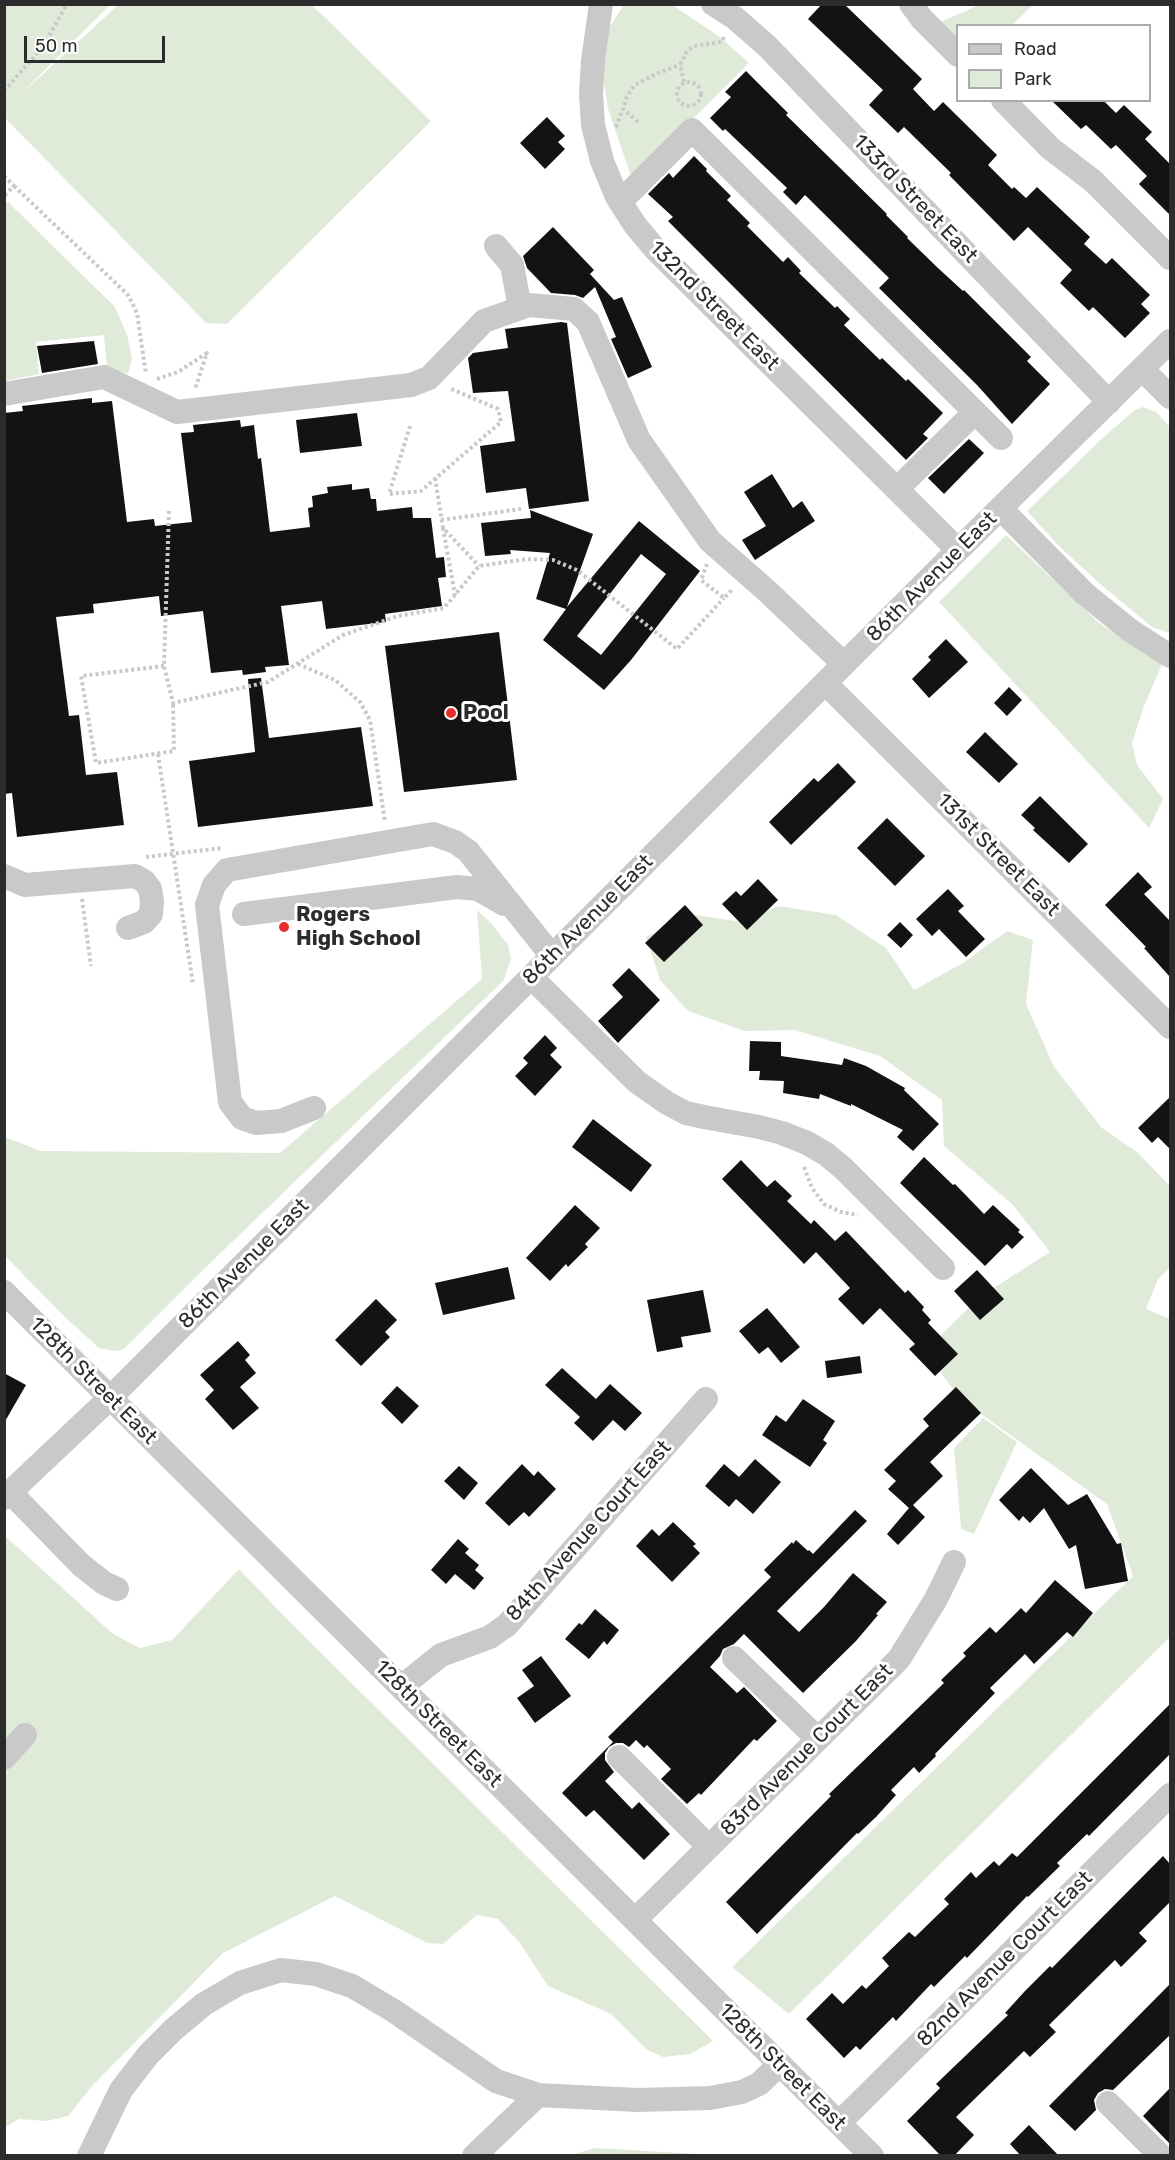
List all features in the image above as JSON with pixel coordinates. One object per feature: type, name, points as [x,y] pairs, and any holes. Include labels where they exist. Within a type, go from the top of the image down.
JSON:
[{"type":"street","name":"132nd Street East","points":[[601,4],[593,61],[591,93],[593,125],[602,161],[620,202],[635,225],[656,250],[958,550]]},
{"type":"street","name":"133rd Street East","points":[[713,4],[735,18],[767,46],[1109,402]]},
{"type":"street","points":[[911,4],[922,19],[956,54]]},
{"type":"street","points":[[1005,102],[1050,148],[1093,181],[1170,258]]},
{"type":"street","points":[[620,202],[692,130],[1000,438]]},
{"type":"street","points":[[496,246],[512,265],[520,308]]},
{"type":"street","points":[[4,394],[104,377],[177,412],[411,385],[429,378],[483,321],[529,304],[574,309],[588,322],[639,440],[710,541],[844,664]]},
{"type":"street","name":"86th Avenue East","points":[[8,1495],[110,1398],[1170,341]]},
{"type":"street","points":[[1142,369],[1170,397]]},
{"type":"street","points":[[897,489],[975,412]]},
{"type":"street","points":[[1001,509],[1085,594],[1131,631],[1170,656]]},
{"type":"street","name":"131st Street East","points":[[825,683],[1170,1027]]},
{"type":"street","points":[[314,1108],[281,1121],[256,1123],[242,1118],[230,1102],[207,905],[214,885],[227,870],[433,834],[455,842],[468,850],[552,956]]},
{"type":"street","points":[[6,880],[25,885],[135,876],[144,881],[150,889],[151,914],[144,922],[128,928]]},
{"type":"street","points":[[244,914],[457,887],[478,889],[514,909]]},
{"type":"street","points":[[531,977],[638,1082],[666,1103],[686,1113],[704,1118],[782,1133],[826,1154],[844,1169],[943,1268]]},
{"type":"street","name":"128th Street East","points":[[4,1292],[872,2156]]},
{"type":"street","name":"84th Avenue Court East","points":[[401,1687],[441,1655],[490,1637],[507,1625],[706,1399]]},
{"type":"street","points":[[8,1495],[81,1565],[104,1583],[117,1589]]},
{"type":"street","name":"83rd Avenue Court East","points":[[635,1920],[899,1659],[936,1599],[954,1562]]},
{"type":"street","points":[[734,1658],[818,1739]]},
{"type":"street","points":[[4,1758],[25,1735]]},
{"type":"street","points":[[618,1757],[709,1847]]},
{"type":"street","name":"82nd Avenue Court East","points":[[839,2123],[1170,1795]]},
{"type":"street","points":[[89,2156],[121,2091],[148,2055],[174,2029],[204,2004],[240,1983],[281,1970],[316,1974],[351,1986],[394,2011],[496,2081],[538,2094],[638,2100],[710,2098],[742,2092],[759,2084],[780,2064]]},
{"type":"street","points":[[474,2156],[538,2094]]},
{"type":"street","points":[[1108,2103],[1161,2156]]},
{"type":"path","points":[[4,91],[42,48],[68,4]]},
{"type":"path","points":[[684,82],[680,65],[687,51],[694,46],[721,42],[725,36]]},
{"type":"path","points":[[638,122],[623,109],[627,96],[635,86],[658,73],[680,65]]},
{"type":"path","points":[[684,82],[693,82],[701,91],[700,99],[694,105],[686,106],[678,98],[677,90],[684,82]]},
{"type":"path","points":[[4,176],[128,295],[137,313],[146,375],[154,380],[178,372],[207,353],[188,411]]},
{"type":"path","points":[[4,196],[14,186]]},
{"type":"path","points":[[410,426],[390,494],[421,490],[501,422],[498,409],[429,378]]},
{"type":"path","points":[[435,478],[455,596]]},
{"type":"path","points":[[441,520],[521,509]]},
{"type":"path","points":[[164,666],[81,676],[96,763],[174,751],[173,703],[164,666],[169,511]]},
{"type":"path","points":[[443,528],[479,566]]},
{"type":"path","points":[[173,703],[268,682],[343,635],[398,616],[444,608],[479,566],[526,559],[553,560],[577,570],[676,649],[723,598],[733,589],[739,590]]},
{"type":"path","points":[[708,563],[701,580],[723,598]]},
{"type":"path","points":[[298,664],[335,680],[360,702],[370,720],[386,826]]},
{"type":"path","points":[[158,754],[194,993]]},
{"type":"path","points":[[172,855],[231,847]]},
{"type":"path","points":[[79,880],[91,966]]},
{"type":"path","points":[[803,1165],[812,1188],[824,1204],[840,1212],[853,1213],[866,1220]]},
{"type":"green space","points":[[671,4],[720,37],[749,63],[632,179],[608,109],[603,76],[610,26],[624,5]]},
{"type":"green space","points":[[4,5],[110,5],[19,96],[118,5],[312,5],[431,121],[227,324],[206,323],[5,118]]},
{"type":"green space","points":[[979,5],[1033,5],[1013,24],[956,24],[956,47],[934,25]]},
{"type":"green space","points":[[8,202],[115,307],[127,335],[132,358],[128,374],[107,367],[104,335],[36,342],[39,374],[5,381],[4,205]]},
{"type":"green space","points":[[1143,407],[1156,412],[1170,427],[1169,633],[1152,627],[1099,583],[1059,546],[1027,511],[1109,432],[1135,410]]},
{"type":"green space","points":[[1006,535],[1098,622],[1145,654],[1163,662],[1144,706],[1132,743],[1137,765],[1163,799],[1149,828],[939,602]]},
{"type":"green space","points":[[778,906],[836,915],[886,948],[914,990],[963,963],[1007,931],[1033,940],[1026,1004],[1054,1067],[1102,1128],[1137,1152],[1170,1186],[1170,1267],[1158,1279],[1146,1309],[1170,1319],[1170,1637],[789,2014],[732,1967],[1133,1576],[1107,1504],[960,1399],[925,1351],[981,1296],[1050,1252],[1012,1204],[944,1146],[942,1100],[880,1056],[795,1030],[745,1031],[688,1011],[660,980],[646,937],[689,914],[742,922]]},
{"type":"green space","points":[[477,910],[492,924],[508,945],[511,959],[503,981],[124,1349],[115,1351],[99,1348],[5,1256],[5,1137],[41,1151],[280,1153],[482,979]]},
{"type":"green space","points":[[983,1418],[1017,1442],[974,1534],[961,1529],[954,1448]]},
{"type":"green space","points":[[4,1535],[113,1634],[140,1648],[172,1640],[239,1569],[713,2041],[690,2054],[663,2057],[646,2049],[611,2014],[548,1986],[520,1943],[498,1919],[477,1915],[443,1944],[427,1943],[335,1896],[223,1953],[93,2085],[68,2116],[47,2121],[19,2119],[5,2127]]},
{"type":"green space","points":[[595,2148],[715,2155],[572,2155]]},
{"type":"building","points":[[822,4],[844,4],[922,79],[913,89],[934,111],[943,102],[997,155],[988,165],[1012,189],[1014,187],[1026,198],[1037,187],[1090,237],[1084,244],[1106,264],[1112,258],[1150,295],[1141,304],[1150,313],[1125,338],[1093,307],[1089,311],[1060,283],[1072,270],[1028,227],[1014,241],[949,175],[951,173],[904,127],[898,133],[869,105],[883,90],[808,19]]},
{"type":"building","points":[[746,71],[788,113],[786,115],[887,214],[907,238],[964,290],[1031,357],[1027,361],[1050,384],[1012,424],[977,385],[879,288],[889,278],[805,195],[796,205],[783,192],[787,188],[725,129],[723,131],[710,118],[731,97],[725,92]]},
{"type":"building","points":[[1053,102],[1105,102],[1116,113],[1124,105],[1152,132],[1145,139],[1170,164],[1170,215],[1139,184],[1147,176],[1116,145],[1111,149],[1086,125],[1081,129]]},
{"type":"building","points":[[547,117],[565,136],[558,142],[565,149],[545,169],[520,143]]},
{"type":"building","points":[[694,156],[731,196],[727,200],[750,223],[747,226],[783,262],[788,257],[801,271],[799,273],[835,308],[837,306],[850,319],[844,325],[880,360],[882,358],[906,381],[908,379],[943,413],[923,434],[928,438],[906,460],[668,221],[673,217],[648,194],[669,173],[673,178]]},
{"type":"building","points":[[553,227],[594,270],[590,274],[614,300],[622,297],[652,367],[628,378],[611,339],[616,337],[595,287],[583,298],[551,293],[527,268],[523,256]]},
{"type":"building","points":[[567,323],[589,501],[529,509],[526,488],[486,493],[480,446],[515,441],[508,391],[473,393],[468,358],[473,353],[508,348],[505,329]]},
{"type":"building","points":[[94,341],[98,364],[42,373],[37,346]]},
{"type":"building","points":[[92,398],[92,403],[112,401],[127,522],[154,519],[155,526],[192,522],[181,433],[194,432],[193,425],[240,420],[241,427],[254,425],[258,459],[261,458],[270,532],[310,527],[308,508],[313,507],[312,496],[328,493],[327,487],[352,484],[352,490],[369,488],[371,499],[376,499],[377,511],[412,507],[413,518],[431,518],[436,558],[444,557],[446,577],[438,578],[442,606],[385,614],[386,622],[326,629],[322,601],[281,606],[289,665],[265,667],[266,672],[243,675],[242,670],[211,673],[203,611],[161,616],[159,596],[93,604],[94,613],[56,617],[69,716],[79,715],[86,775],[117,772],[124,825],[17,837],[12,793],[4,794],[4,413],[23,411],[22,406]]},
{"type":"building","points":[[357,413],[362,446],[300,453],[296,420]]},
{"type":"building","points":[[969,439],[984,453],[944,494],[928,478]]},
{"type":"building","points":[[772,474],[793,508],[802,501],[815,521],[755,560],[742,540],[766,526],[744,492]]},
{"type":"building","points":[[530,510],[593,534],[567,607],[639,521],[700,571],[631,660],[604,690],[543,640],[566,609],[536,599],[550,553],[510,550],[511,554],[485,556],[481,523],[531,518]],"holes":[[[641,554],[666,574],[601,655],[577,636]]]},
{"type":"building","name":"Pool","points":[[499,632],[517,780],[404,792],[385,646]]},
{"type":"building","points":[[946,639],[968,662],[929,698],[912,679],[931,660],[928,657]]},
{"type":"building","points":[[261,678],[269,738],[361,727],[373,806],[198,827],[189,761],[255,752],[248,679]]},
{"type":"building","points":[[1009,687],[1022,700],[1007,716],[994,703]]},
{"type":"building","points":[[985,732],[1018,764],[999,783],[966,752]]},
{"type":"building","points":[[838,763],[856,782],[791,845],[769,822],[814,778],[818,782]]},
{"type":"building","points":[[1040,796],[1088,844],[1069,863],[1033,830],[1035,828],[1021,815]]},
{"type":"building","points":[[887,818],[925,856],[895,886],[857,848]]},
{"type":"building","points":[[1138,872],[1152,887],[1144,894],[1170,921],[1170,977],[1144,948],[1146,947],[1105,905]]},
{"type":"building","points":[[758,879],[778,900],[747,930],[722,904],[736,891],[741,896]]},
{"type":"building","points":[[948,889],[964,906],[958,911],[985,939],[966,957],[939,929],[932,936],[916,919]]},
{"type":"building","points":[[685,905],[703,925],[664,962],[645,943]]},
{"type":"building","points":[[900,922],[913,935],[901,948],[887,935]]},
{"type":"building","points":[[629,968],[660,1000],[618,1043],[598,1021],[623,997],[612,985]]},
{"type":"building","points":[[545,1035],[557,1048],[550,1055],[562,1067],[535,1096],[515,1076],[528,1063],[523,1058]]},
{"type":"building","points":[[750,1041],[781,1042],[781,1056],[842,1065],[844,1058],[866,1066],[905,1088],[904,1090],[939,1124],[913,1151],[897,1137],[903,1130],[851,1104],[851,1106],[820,1094],[819,1099],[783,1093],[784,1081],[759,1080],[760,1071],[749,1071]]},
{"type":"building","points":[[1170,1097],[1170,1149],[1158,1137],[1152,1143],[1138,1128]]},
{"type":"building","points":[[593,1119],[652,1165],[631,1192],[572,1147]]},
{"type":"building","points":[[924,1157],[984,1214],[993,1205],[1020,1230],[1018,1232],[1024,1237],[1012,1249],[1007,1244],[985,1266],[900,1183]]},
{"type":"building","points":[[741,1160],[767,1187],[775,1180],[792,1196],[787,1201],[811,1224],[814,1220],[835,1241],[846,1231],[905,1293],[908,1290],[924,1307],[922,1310],[931,1320],[928,1323],[958,1354],[935,1376],[909,1349],[915,1344],[880,1308],[863,1325],[838,1299],[850,1288],[816,1252],[804,1264],[722,1179]]},
{"type":"building","points":[[575,1205],[600,1228],[585,1244],[588,1247],[568,1267],[566,1264],[550,1281],[526,1258]]},
{"type":"building","points":[[508,1267],[515,1299],[443,1315],[435,1283]]},
{"type":"building","points":[[977,1270],[1004,1299],[980,1320],[954,1291]]},
{"type":"building","points":[[703,1290],[711,1332],[681,1337],[683,1347],[657,1352],[647,1300]]},
{"type":"building","points":[[376,1299],[397,1320],[385,1332],[390,1337],[361,1366],[335,1340]]},
{"type":"building","points":[[767,1308],[800,1347],[781,1363],[768,1347],[759,1354],[739,1331]]},
{"type":"building","points":[[238,1341],[250,1355],[245,1360],[256,1373],[240,1387],[259,1408],[233,1430],[205,1399],[214,1390],[200,1375]]},
{"type":"building","points":[[860,1356],[862,1373],[827,1378],[825,1361]]},
{"type":"building","points":[[562,1368],[596,1399],[610,1384],[642,1413],[625,1431],[613,1420],[593,1441],[574,1423],[580,1417],[545,1385]]},
{"type":"building","points":[[4,1373],[26,1385],[4,1423]]},
{"type":"building","points":[[397,1386],[419,1406],[402,1424],[381,1403]]},
{"type":"building","points":[[956,1387],[981,1413],[930,1462],[943,1476],[913,1505],[925,1517],[898,1545],[887,1534],[909,1508],[888,1489],[896,1481],[884,1470],[929,1426],[923,1419]]},
{"type":"building","points":[[803,1399],[835,1421],[823,1440],[827,1443],[810,1467],[762,1435],[776,1415],[786,1422]]},
{"type":"building","points":[[755,1459],[781,1482],[753,1514],[736,1499],[729,1507],[705,1486],[724,1464],[739,1477]]},
{"type":"building","points":[[522,1464],[534,1476],[538,1471],[556,1489],[529,1517],[524,1512],[509,1526],[485,1503]]},
{"type":"building","points":[[459,1466],[478,1483],[464,1500],[444,1481]]},
{"type":"building","points":[[1031,1468],[1068,1505],[1087,1494],[1117,1544],[1121,1543],[1128,1581],[1085,1589],[1076,1545],[1069,1549],[1044,1508],[1030,1523],[1023,1516],[1019,1521],[999,1500]]},
{"type":"building","points":[[855,1510],[867,1521],[777,1611],[799,1632],[853,1573],[887,1602],[856,1641],[803,1693],[744,1634],[734,1644],[723,1649],[710,1667],[737,1693],[744,1687],[777,1721],[757,1741],[754,1739],[701,1795],[699,1793],[687,1804],[661,1779],[671,1769],[647,1745],[644,1748],[636,1740],[629,1747],[623,1743],[616,1743],[605,1753],[605,1760],[614,1772],[605,1781],[632,1809],[639,1802],[670,1834],[644,1860],[594,1810],[586,1817],[562,1793],[613,1742],[608,1737],[771,1577],[764,1570],[792,1542],[793,1544],[796,1540],[813,1554]]},
{"type":"building","points":[[673,1522],[696,1544],[693,1546],[700,1553],[672,1582],[636,1546],[652,1529],[659,1536]]},
{"type":"building","points":[[458,1539],[469,1549],[465,1553],[479,1565],[475,1570],[484,1578],[474,1590],[455,1574],[446,1584],[431,1570]]},
{"type":"building","points":[[1055,1580],[1093,1613],[1073,1637],[1067,1632],[1034,1664],[1025,1654],[990,1688],[995,1693],[935,1754],[936,1756],[919,1773],[914,1767],[891,1790],[896,1795],[876,1817],[857,1833],[757,1934],[726,1902],[831,1796],[829,1794],[944,1683],[941,1680],[966,1656],[963,1653],[990,1627],[996,1633],[1021,1608],[1026,1613]]},
{"type":"building","points":[[595,1609],[619,1630],[607,1645],[604,1641],[589,1659],[565,1639],[579,1623],[582,1625]]},
{"type":"building","points":[[541,1656],[571,1696],[535,1723],[517,1698],[534,1686],[522,1670]]},
{"type":"building","points":[[1170,1704],[1170,1754],[1089,1836],[1087,1834],[1057,1863],[1060,1866],[1027,1896],[967,1958],[965,1956],[934,1987],[931,1984],[896,2021],[893,2017],[860,2050],[856,2046],[844,2058],[806,2019],[832,1993],[843,2004],[862,1985],[866,1989],[889,1966],[882,1958],[909,1932],[915,1937],[949,1904],[944,1899],[971,1872],[976,1878],[994,1861],[999,1866],[1012,1853],[1017,1857]]},
{"type":"building","points":[[1163,1856],[1170,1864],[1170,1902],[1139,1933],[1147,1941],[1121,1967],[1115,1960],[1049,2025],[1056,2032],[1030,2057],[1024,2051],[956,2117],[974,2135],[954,2156],[941,2156],[907,2121],[940,2088],[936,2084],[1008,2015],[1005,2013],[1025,1991],[1050,1966],[1052,1968]]},
{"type":"building","points":[[1170,1984],[1170,2035],[1113,2090],[1105,2089],[1098,2093],[1094,2100],[1096,2110],[1075,2131],[1049,2106]]},
{"type":"building","points":[[1170,2088],[1170,2144],[1143,2116]]},
{"type":"building","points":[[1029,2125],[1059,2156],[1021,2156],[1010,2144]]},
{"type":"place","name":"Pool","points":[[451,713]]},
{"type":"place","name":"Rogers High School","points":[[284,927]]}]
